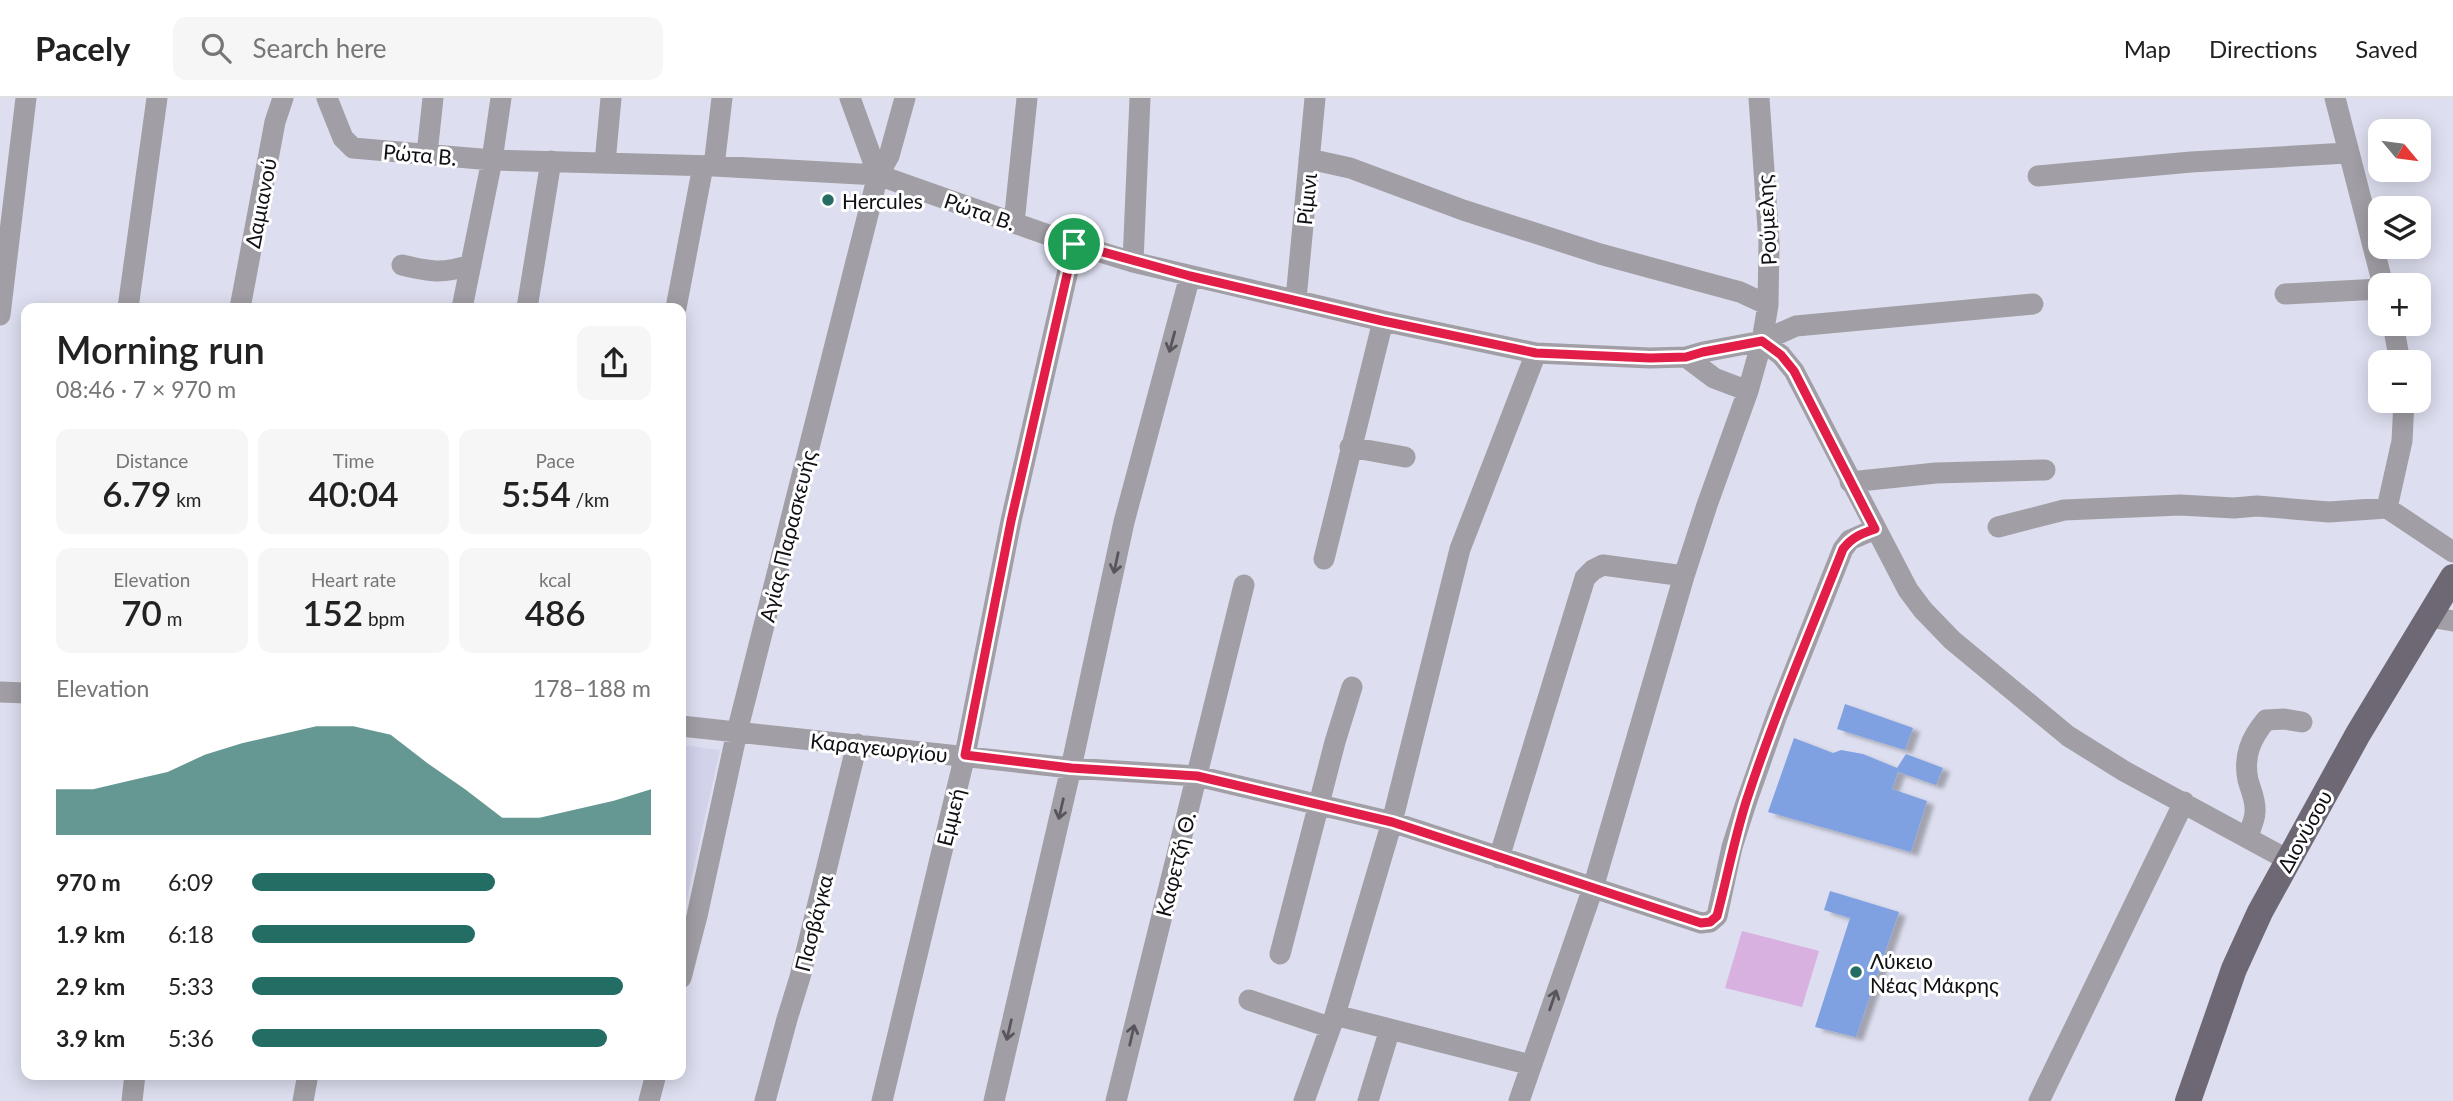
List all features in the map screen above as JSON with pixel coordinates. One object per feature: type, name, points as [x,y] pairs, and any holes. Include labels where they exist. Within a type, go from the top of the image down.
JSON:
[{"type":"main road","name":"Διονύσου","points":[[2188,1101],[2246,942],[2358,734],[2441,619],[2453,577]]},
{"type":"street","points":[[0,315],[2,277],[26,98]]},
{"type":"street","points":[[129,303],[157,98]]},
{"type":"street","name":"Δαμιανού","points":[[241,303],[275,122],[283,98]]},
{"type":"street","name":"Ρώτα Β.","points":[[327,98],[343,138],[353,148],[492,160],[708,166],[878,176],[1133,262],[1383,321],[1536,353],[1686,357],[1762,341],[1796,326],[2033,304]]},
{"type":"street","points":[[427,154],[433,98]]},
{"type":"street","points":[[463,303],[492,160],[501,98]]},
{"type":"street","points":[[605,163],[611,98]]},
{"type":"street","points":[[677,303],[722,98]]},
{"type":"street","points":[[850,98],[878,176]]},
{"type":"street","name":"Αγίας Παρασκευής","points":[[686,938],[689,914],[878,176],[889,156],[905,98]]},
{"type":"street","points":[[1014,223],[1027,98]]},
{"type":"street","points":[[1133,262],[1140,98]]},
{"type":"street","name":"Ρίμινι","points":[[1296,299],[1315,98]]},
{"type":"street","name":"Ρούμελης","points":[[1519,1101],[1593,888],[1684,576],[1748,391],[1762,341],[1768,305],[1769,243],[1759,98]]},
{"type":"street","points":[[2335,98],[2377,273]]},
{"type":"street","points":[[2038,176],[2191,162],[2347,153]]},
{"type":"street","points":[[1309,159],[1350,168],[1463,210],[1600,254],[1740,292],[1768,305]]},
{"type":"street","points":[[528,303],[551,161]]},
{"type":"street","name":"Εμμεή","points":[[882,1101],[965,755],[1011,521],[1074,244]]},
{"type":"street","points":[[402,265],[428,271],[449,272],[471,265]]},
{"type":"street","points":[[994,1101],[1071,768],[1124,522],[1190,276]]},
{"type":"street","points":[[2286,294],[2368,288]]},
{"type":"street","points":[[1324,559],[1383,321]]},
{"type":"street","points":[[1762,341],[1781,355],[1794,371],[1908,590],[1952,640],[2068,736],[2124,771],[2288,860]]},
{"type":"street","points":[[1304,1101],[1332,1021],[1392,822],[1460,549],[1536,353]]},
{"type":"street","points":[[1686,357],[1714,378],[1748,391]]},
{"type":"street","points":[[2387,508],[2402,441],[2403,413]]},
{"type":"street","points":[[1350,447],[1405,457]]},
{"type":"street","points":[[1850,482],[1936,472],[2045,470]]},
{"type":"street","points":[[1998,527],[2064,510],[2180,505],[2235,508],[2257,506],[2329,512],[2387,508],[2453,552]]},
{"type":"street","name":"Καραγεωργίου","points":[[686,727],[1071,768],[1197,776],[1392,822],[1701,923],[1710,922],[1717,916],[1732,847],[1777,715],[1843,549],[1850,540],[1875,529]]},
{"type":"street","points":[[1499,858],[1585,578],[1603,565],[1684,576]]},
{"type":"street","name":"Καφετζή Θ.","points":[[1116,1101],[1244,585]]},
{"type":"street","points":[[1280,954],[1352,687]]},
{"type":"street","points":[[0,692],[21,694]]},
{"type":"street","points":[[2248,838],[2256,814],[2246,762],[2249,745],[2266,720],[2302,722]]},
{"type":"street","name":"Πασβάγκα","points":[[765,1101],[800,977],[857,744]]},
{"type":"street","points":[[2039,1101],[2183,802]]},
{"type":"street","points":[[1249,1000],[1332,1021],[1390,1028],[1531,1065]]},
{"type":"street","points":[[1368,1101],[1390,1028]]},
{"type":"street","points":[[132,1101],[134,1080]]},
{"type":"street","points":[[303,1101],[307,1080]]},
{"type":"street","points":[[649,1101],[654,1080]]},
{"type":"shaded area","points":[[686,746],[720,750],[686,902]]},
{"type":"shaded area","points":[[1742,931],[1819,951],[1802,1007],[1725,988]]},
{"type":"building","points":[[1845,704],[1913,728],[1905,750],[1837,729]]},
{"type":"building","points":[[1794,738],[1833,753],[1841,750],[1863,754],[1897,768],[1906,754],[1943,768],[1936,785],[1898,772],[1892,789],[1927,801],[1911,852],[1768,812]]},
{"type":"building","name":"Λύκειο Νέας Μάκρης","points":[[1830,891],[1899,912],[1856,1037],[1815,1027],[1850,918],[1824,910]]},
{"type":"place","name":"Hercules","points":[[828,200]]},
{"type":"place","name":"Λύκειο Νέας Μάκρης","points":[[1856,972]]},
{"type":"route","points":[[1074,244],[1190,276],[1536,353],[1686,357],[1762,341],[1781,355],[1794,371],[1875,529],[1858,535],[1843,549],[1777,715],[1746,803],[1732,847],[1717,916],[1710,922],[1701,923],[1392,822],[1197,776],[1071,768],[965,755],[1011,521],[1074,244]]}]
